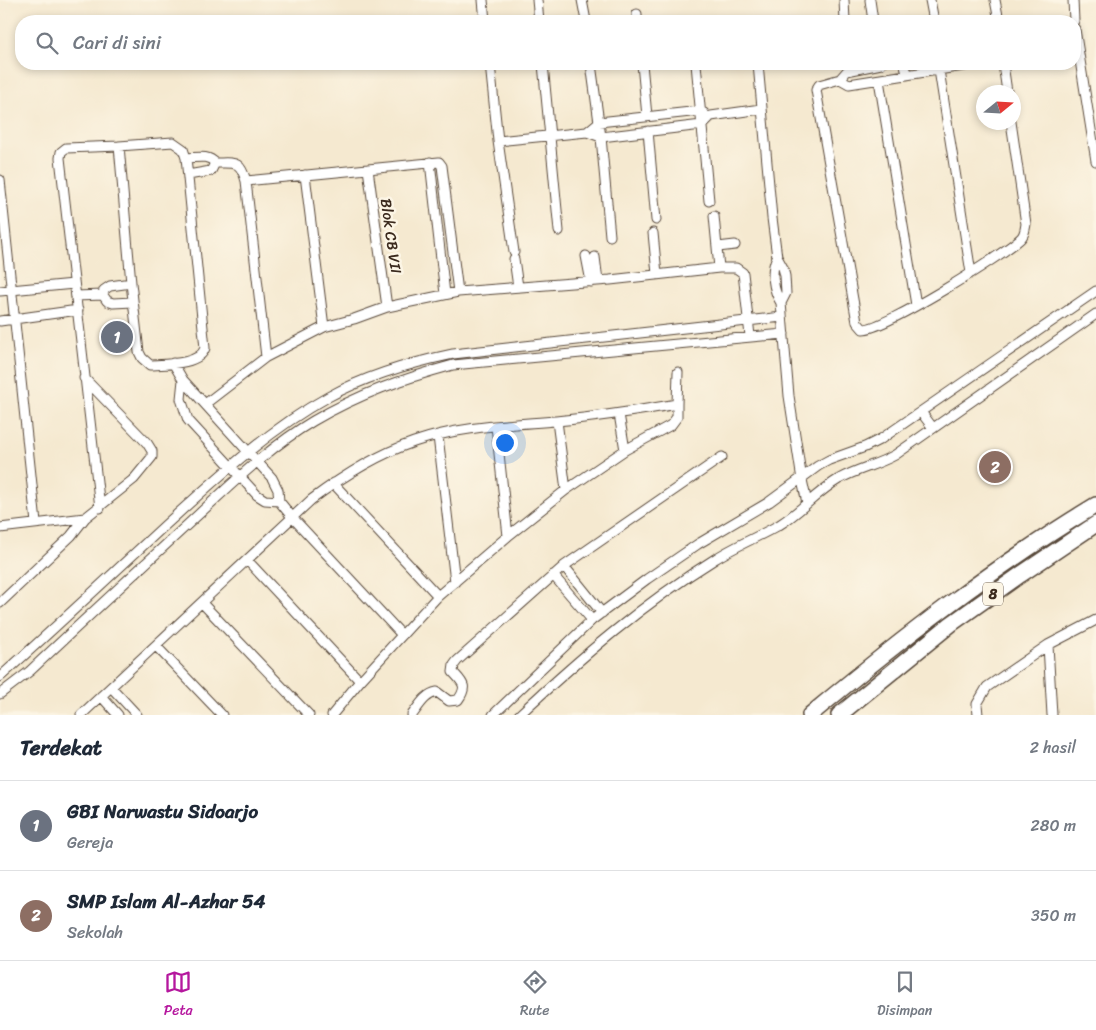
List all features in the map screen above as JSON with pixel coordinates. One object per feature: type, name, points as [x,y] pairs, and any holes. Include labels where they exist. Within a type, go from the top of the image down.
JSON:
[{"type":"highway","name":"8","points":[[810,715],[895,647],[1018,554],[1096,505]]},
{"type":"highway","name":"8","points":[[840,715],[951,624],[1096,524]]},
{"type":"street","points":[[483,0],[484,15]]},
{"type":"street","points":[[537,0],[538,15]]},
{"type":"street","points":[[582,0],[585,15]]},
{"type":"street","points":[[844,0],[844,15]]},
{"type":"street","points":[[870,0],[872,15]]},
{"type":"street","points":[[930,0],[933,15]]},
{"type":"street","points":[[995,0],[998,15]]},
{"type":"street","points":[[999,0],[999,15]]},
{"type":"street","points":[[1073,0],[1074,15]]},
{"type":"street","points":[[491,70],[498,141],[518,287]]},
{"type":"street","points":[[544,70],[559,232]]},
{"type":"street","points":[[592,70],[610,236]]},
{"type":"street","points":[[643,70],[647,116]]},
{"type":"street","points":[[697,70],[709,201]]},
{"type":"street","points":[[758,70],[777,257],[773,272],[776,295],[781,303],[790,396],[807,503]]},
{"type":"street","points":[[840,79],[845,70]]},
{"type":"street","points":[[846,70],[849,84]]},
{"type":"street","points":[[906,70],[907,76]]},
{"type":"street","points":[[972,273],[939,70],[849,84],[840,79],[819,85],[816,90],[857,322],[863,329],[871,328],[916,305],[972,273],[1016,243],[1023,236],[1025,230],[1024,212],[1012,130]]},
{"type":"street","points":[[1003,70],[1006,85]]},
{"type":"street","points":[[1080,70],[1096,161]]},
{"type":"street","points":[[879,80],[916,305]]},
{"type":"street","points":[[587,132],[598,122],[700,111],[711,116],[761,108]]},
{"type":"street","points":[[498,141],[587,132],[600,137],[702,125],[711,116]]},
{"type":"street","points":[[648,131],[656,220]]},
{"type":"street","points":[[100,508],[84,378],[61,152],[66,148],[173,142],[183,149],[188,175],[205,348],[204,354],[196,359],[172,363],[150,365],[142,358],[133,302],[119,146]]},
{"type":"street","points":[[186,158],[211,158],[215,163]]},
{"type":"street","points":[[430,162],[445,294]]},
{"type":"street","points":[[246,181],[439,162],[442,166],[458,292]]},
{"type":"street","points":[[188,175],[208,173],[214,168],[215,163]]},
{"type":"street","points":[[215,163],[235,163],[240,165],[246,181],[266,356]]},
{"type":"street","name":"Blok CB VII","points":[[368,169],[387,307]]},
{"type":"street","points":[[305,175],[324,327]]},
{"type":"street","points":[[0,180],[36,523]]},
{"type":"street","points":[[714,216],[719,268]]},
{"type":"street","points":[[653,233],[657,274]]},
{"type":"street","points":[[718,247],[734,245]]},
{"type":"street","points":[[590,257],[595,281]]},
{"type":"street","points":[[205,404],[266,356],[324,327],[387,307],[458,292],[736,268],[743,273],[750,336]]},
{"type":"street","points":[[103,295],[104,290],[110,286],[131,283]]},
{"type":"street","points":[[0,291],[74,284]]},
{"type":"street","points":[[492,715],[592,620],[647,579],[691,549],[769,502],[829,460],[881,439],[1096,291]]},
{"type":"street","points":[[76,296],[103,295]]},
{"type":"street","points":[[103,295],[107,301],[133,302]]},
{"type":"street","points":[[0,321],[78,310]]},
{"type":"street","points":[[519,715],[598,645],[679,582],[716,558],[780,524],[835,482],[884,461],[1096,314]]},
{"type":"street","points":[[0,676],[79,606],[230,465],[288,422],[329,396],[416,361],[452,354],[782,317]]},
{"type":"street","points":[[0,694],[30,671],[257,461],[312,422],[363,395],[410,377],[453,364],[784,334]]},
{"type":"street","points":[[452,354],[453,364]]},
{"type":"street","points":[[172,363],[183,380],[272,478],[278,490],[279,501],[292,517],[402,635]]},
{"type":"street","points":[[332,715],[360,681],[438,596],[508,536],[566,490],[625,450],[671,425],[677,417],[678,372]]},
{"type":"street","points":[[0,602],[71,536],[85,518],[100,508],[134,479],[152,457],[152,451],[147,443],[84,378]]},
{"type":"street","points":[[183,380],[181,399],[188,420],[258,496],[265,500],[279,501]]},
{"type":"street","points":[[81,715],[292,517],[333,483],[373,459],[414,442],[463,430],[619,414],[677,404]]},
{"type":"street","points":[[921,412],[933,428]]},
{"type":"street","points":[[619,414],[625,450]]},
{"type":"street","points":[[557,420],[566,490]]},
{"type":"street","points":[[496,426],[508,536]]},
{"type":"street","points":[[438,436],[455,582]]},
{"type":"street","points":[[412,715],[427,696],[436,692],[448,701],[458,700],[464,693],[464,687],[453,672],[454,664],[564,566],[722,457]]},
{"type":"street","points":[[333,483],[438,596]]},
{"type":"street","points":[[0,528],[85,518]]},
{"type":"street","points":[[248,560],[360,681]]},
{"type":"street","points":[[564,566],[602,613]]},
{"type":"street","points":[[553,575],[592,620]]},
{"type":"street","points":[[202,603],[309,715]]},
{"type":"street","points":[[79,606],[88,616]]},
{"type":"street","points":[[978,715],[977,704],[987,687],[1048,645],[1096,620]]},
{"type":"street","points":[[1048,645],[1052,715]]},
{"type":"street","points":[[156,646],[222,715]]},
{"type":"street","points":[[111,687],[137,715]]},
{"type":"street","points":[[101,696],[118,715]]},
{"type":"place","name":"GBI Narwastu Sidoarjo","points":[[117,337]]},
{"type":"place","name":"SMP Islam Al-Azhar 54","points":[[995,467]]}]
